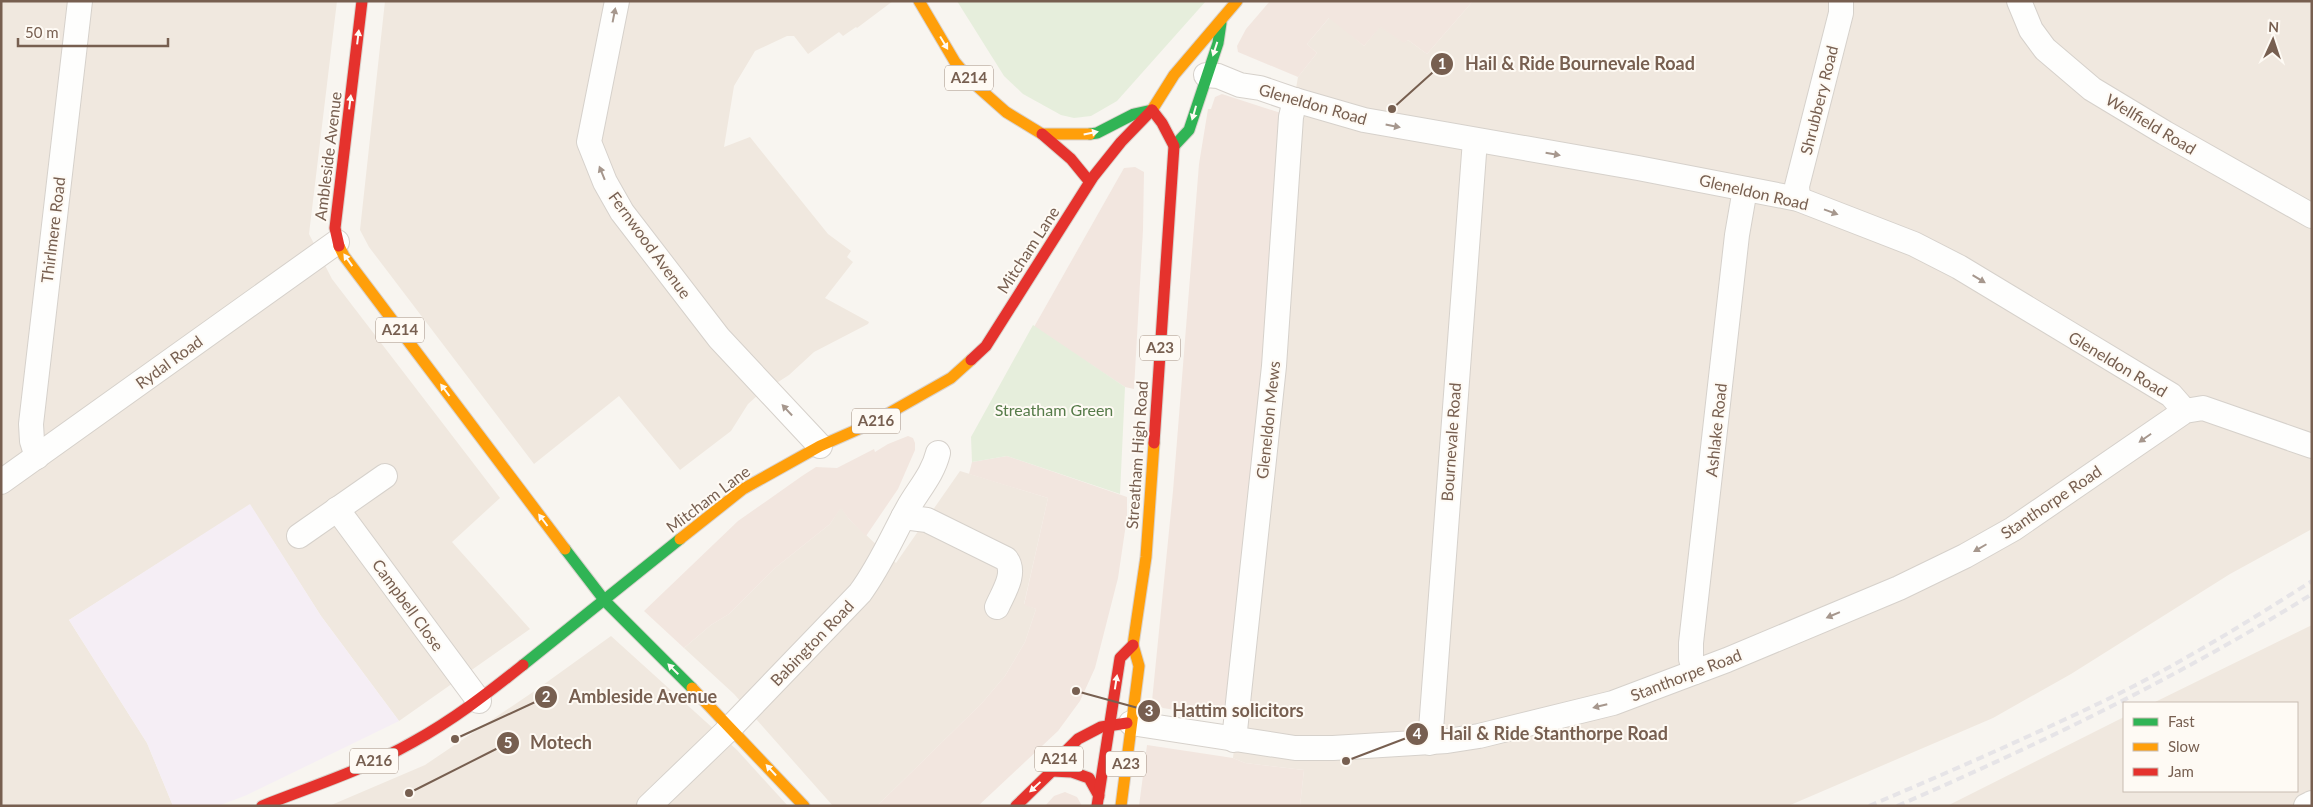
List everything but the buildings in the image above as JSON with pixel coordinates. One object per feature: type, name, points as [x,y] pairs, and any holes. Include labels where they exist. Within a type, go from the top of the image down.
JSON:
[{"type":"main road","name":"Ambleside Avenue","points":[[362,1],[335,228],[337,242],[344,256],[604,601],[731,727],[804,806]]},
{"type":"main road","name":"A214","points":[[919,1],[956,62],[971,81],[1006,112],[1042,134],[1077,135],[1097,132],[1134,114],[1152,110]]},
{"type":"main road","points":[[1221,22],[1218,44],[1189,130],[1174,146],[1162,123],[1152,110],[1174,75],[1237,1]]},
{"type":"main road","name":"Mitcham Lane","points":[[262,806],[360,768],[413,742],[479,701],[743,490],[820,446],[870,424],[951,378],[986,346],[1078,203],[1089,181],[1121,140],[1152,110]]},
{"type":"main road","points":[[1042,134],[1070,159],[1089,181]]},
{"type":"main road","name":"Streatham High Road","points":[[1098,801],[1139,666],[1133,645],[1146,557],[1174,146]]},
{"type":"main road","name":"Streatham High Road","points":[[1121,806],[1120,658],[1133,645]]},
{"type":"main road","name":"A214","points":[[1016,806],[1052,771],[1062,755],[1078,739],[1089,731],[1121,724]]},
{"type":"main road","name":"A214","points":[[1052,771],[1072,772],[1089,778],[1098,801]]},
{"type":"street","name":"Thirlmere Road","points":[[37,457],[32,441],[31,424],[80,1]]},
{"type":"street","name":"Fernwood Avenue","points":[[617,1],[589,142],[605,182],[622,212],[719,338],[820,446]]},
{"type":"street","name":"Shrubbery Road","points":[[1798,199],[1798,186],[1841,14],[1842,1]]},
{"type":"street","name":"Wellfield Road","points":[[2019,1],[2031,30],[2045,49],[2092,89],[2164,133],[2312,216]]},
{"type":"street","name":"Gleneldon Road","points":[[1206,75],[1218,76],[1240,85],[1260,88],[1364,120],[1798,199],[1914,244],[1959,267],[2171,396],[2185,411]]},
{"type":"street","name":"Gleneldon Mews","points":[[1234,740],[1274,366],[1291,117],[1295,100]]},
{"type":"street","name":"Bournevale Road","points":[[1430,743],[1475,140]]},
{"type":"street","name":"Ashlake Road","points":[[1694,672],[1691,659],[1691,643],[1737,235],[1745,189]]},
{"type":"street","name":"Rydal Road","points":[[1,482],[337,242]]},
{"type":"street","points":[[2185,411],[2203,408],[2312,446]]},
{"type":"street","name":"Stanthorpe Road","points":[[1121,724],[1295,748],[1430,743],[1479,736],[1613,703],[1900,588],[1965,556],[2013,529],[2185,411]]},
{"type":"street","name":"Babington Road","points":[[650,806],[731,727],[860,593],[877,570],[903,517],[935,464],[938,454]]},
{"type":"street","points":[[299,536],[385,476]]},
{"type":"street","name":"Campbell Close","points":[[337,509],[479,701]]},
{"type":"street","points":[[903,517],[927,520],[1006,560],[1009,564],[1010,576],[997,607]]},
{"type":"street","points":[[2306,806],[2312,803]]},
{"type":"shaded area","points":[[1,1],[337,1],[309,234],[332,279],[500,498],[452,542],[530,629],[399,721],[321,616],[250,505],[69,620],[147,743],[173,806],[1,806]]},
{"type":"shaded area","points":[[385,1],[893,1],[857,28],[843,36],[839,32],[808,54],[794,36],[787,36],[755,51],[734,86],[724,147],[750,137],[828,234],[851,251],[847,257],[853,262],[825,298],[869,322],[868,324],[814,352],[789,375],[758,395],[748,404],[731,431],[680,470],[619,396],[534,464],[369,247],[360,230]]},
{"type":"shaded area","points":[[1270,1],[1473,1],[1427,54],[1408,40],[1404,43],[1380,27],[1364,46],[1329,18],[1307,44],[1317,53],[1298,77],[1238,52],[1237,46],[1246,29]]},
{"type":"shaded area","points":[[1473,1],[2312,1],[2312,529],[2230,574],[2071,674],[1993,718],[1788,806],[1300,806],[1304,770],[1245,763],[1233,758],[1274,366],[1291,117],[1298,77],[1317,53],[1307,44],[1330,17],[1364,46],[1380,26],[1404,42],[1408,40],[1427,54]]},
{"type":"shaded area","points":[[1222,94],[1284,114],[1236,720],[1163,708],[1152,701],[1173,491],[1199,164],[1208,109],[1211,109],[1215,97]]},
{"type":"shaded area","points":[[1135,167],[1144,172],[1143,230],[1134,389],[1125,387],[1034,327],[1124,168]]},
{"type":"shaded area","points":[[908,436],[913,438],[915,450],[898,489],[866,536],[841,508],[830,524],[775,568],[729,614],[711,625],[684,648],[644,611],[738,521],[802,476],[816,467],[837,468],[874,449],[875,452],[888,444]]},
{"type":"shaded area","points":[[1007,456],[1127,497],[1127,517],[1118,578],[1095,668],[1080,701],[1058,731],[978,806],[877,806],[982,703],[1005,676],[1025,642],[1036,609],[1024,605],[1048,498],[969,474],[972,462]]},
{"type":"shaded area","points":[[960,471],[1048,498],[1024,604],[1036,609],[1025,642],[1005,676],[982,703],[877,806],[833,806],[734,694],[684,648],[711,625],[729,614],[775,568],[830,524],[841,507],[849,519],[896,563]]},
{"type":"shaded area","points":[[250,504],[321,616],[399,721],[247,795],[218,806],[173,806],[147,743],[69,620]]},
{"type":"shaded area","points":[[2312,625],[2312,806],[1947,806],[2123,718],[2123,792],[2298,792],[2298,702],[2155,702]]},
{"type":"shaded area","points":[[611,636],[737,750],[788,806],[329,806],[425,765],[536,690]]},
{"type":"shaded area","points":[[1147,745],[1233,758],[1245,763],[1304,770],[1300,806],[1139,806]]},
{"type":"shaded area","points":[[1065,792],[1077,797],[1082,806],[1045,806],[1054,796]]},
{"type":"green space","points":[[957,1],[1206,1],[1117,101],[1091,116],[1074,118],[1061,115],[1023,94],[1004,76]]},
{"type":"green space","name":"Streatham Green","points":[[1033,325],[1125,387],[1120,494],[1007,456],[972,462],[971,437]]},
{"type":"railway","points":[[1869,806],[2019,741],[2134,686],[2212,643],[2312,581]]},
{"type":"railway","points":[[1897,806],[2056,734],[2108,708],[2211,653],[2312,594]]},
{"type":"traffic: fast","points":[[1174,146],[1189,130],[1218,43],[1221,23]]},
{"type":"traffic: fast","points":[[1090,134],[1097,133],[1134,114],[1152,110]]},
{"type":"traffic: fast","points":[[523,665],[680,539]]},
{"type":"traffic: fast","points":[[565,549],[605,601],[692,688]]},
{"type":"traffic: slow","points":[[919,1],[955,62],[971,81],[1006,112],[1042,134],[1090,134]]},
{"type":"traffic: slow","points":[[1152,110],[1174,75],[1237,1]]},
{"type":"traffic: slow","points":[[339,246],[344,256],[565,549]]},
{"type":"traffic: slow","points":[[680,539],[743,489],[820,446],[870,424],[951,378],[971,360]]},
{"type":"traffic: slow","points":[[1121,806],[1139,666],[1133,645],[1146,557],[1154,443]]},
{"type":"traffic: slow","points":[[692,688],[804,806]]},
{"type":"traffic: jam","points":[[339,246],[335,228],[362,1]]},
{"type":"traffic: jam","points":[[971,360],[986,346],[1093,177],[1121,142],[1152,110]]},
{"type":"traffic: jam","points":[[1152,110],[1162,123],[1174,146],[1154,443]]},
{"type":"traffic: jam","points":[[1042,134],[1071,159],[1089,181]]},
{"type":"traffic: jam","points":[[1097,806],[1120,658],[1133,645]]},
{"type":"traffic: jam","points":[[262,806],[339,777],[395,752],[428,734],[456,715],[523,665]]},
{"type":"traffic: jam","points":[[1016,806],[1052,771],[1062,755],[1078,739],[1101,727],[1127,723]]},
{"type":"traffic: jam","points":[[1052,771],[1072,772],[1089,778],[1099,796]]},
{"type":"place","name":"Hail & Ride Bournevale Road","points":[[1392,109]]},
{"type":"place","name":"Hattim solicitors","points":[[1076,691]]},
{"type":"place","name":"Ambleside Avenue","points":[[455,739]]},
{"type":"place","name":"Hail & Ride Stanthorpe Road","points":[[1346,761]]},
{"type":"place","name":"Motech","points":[[409,793]]}]
